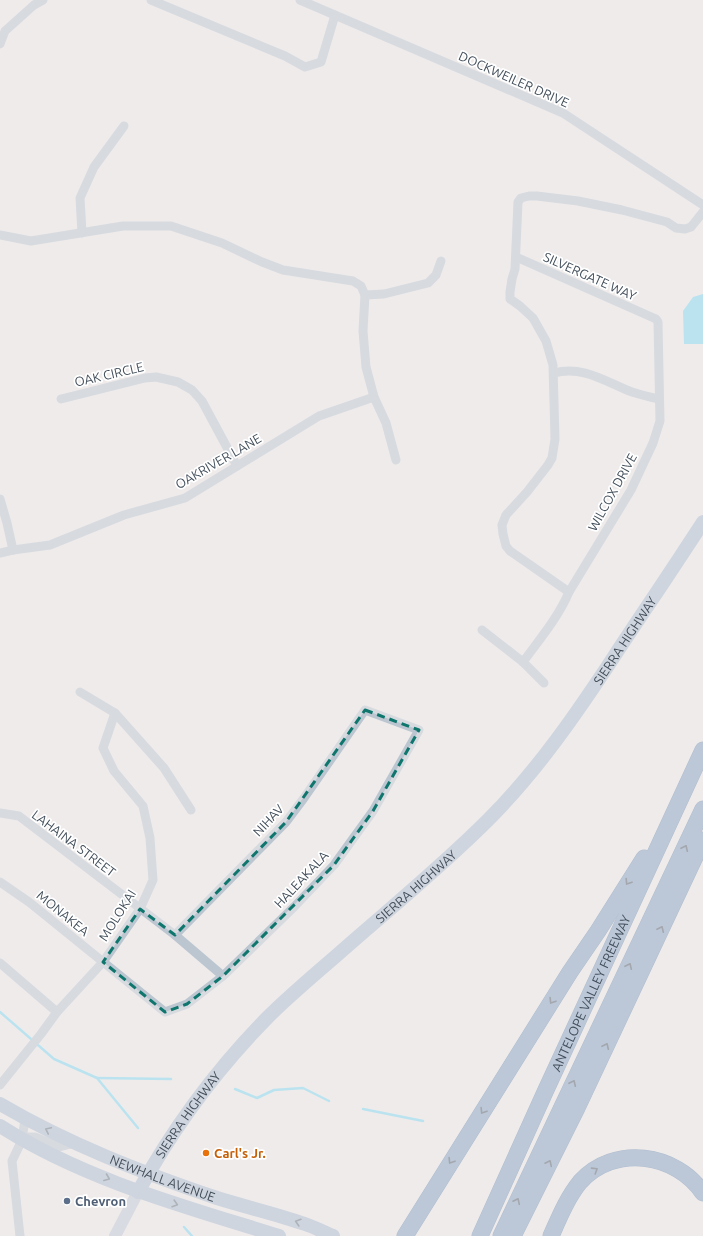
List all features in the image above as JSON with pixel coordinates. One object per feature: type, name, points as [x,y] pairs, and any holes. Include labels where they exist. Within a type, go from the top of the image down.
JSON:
[{"type":"highway","name":"ANTELOPE VALLEY FREEWAY","points":[[480,1236],[551,1078],[703,750]]},
{"type":"highway","points":[[489,1236],[703,770]]},
{"type":"highway","points":[[404,1236],[679,802]]},
{"type":"highway","points":[[501,1236],[703,809]]},
{"type":"highway","points":[[513,1236],[577,1108],[703,840]]},
{"type":"highway","points":[[551,1236],[572,1194],[581,1182],[591,1173],[616,1161],[630,1158],[643,1158],[656,1160],[670,1165],[683,1172],[703,1193]]},
{"type":"main road","name":"SIERRA HIGHWAY","points":[[115,1236],[148,1174],[175,1130],[217,1074],[266,1019],[289,997],[433,871],[488,820],[541,761],[581,706],[703,522]]},
{"type":"main road","name":"NEWHALL AVENUE","points":[[0,1104],[25,1119],[148,1174],[218,1198],[306,1224],[333,1236]]},
{"type":"main road","name":"NEWHALL AVENUE","points":[[0,1126],[22,1140],[76,1166],[138,1192],[278,1236]]},
{"type":"street","points":[[0,44],[5,31],[34,5],[43,0]]},
{"type":"street","points":[[151,0],[285,56],[305,67],[321,62],[335,15]]},
{"type":"street","name":"DOCKWEILER DRIVE","points":[[300,0],[562,113],[703,205]]},
{"type":"street","points":[[82,233],[80,198],[94,168],[124,126]]},
{"type":"street","points":[[569,592],[510,551],[506,546],[503,534],[502,525],[506,515],[544,472],[552,458],[555,439],[554,373],[549,349],[536,324],[527,312],[510,299],[516,257],[518,202],[521,198],[529,196],[578,201],[622,210],[667,222],[676,228],[685,229],[691,227],[703,212]]},
{"type":"street","points":[[0,235],[31,241],[123,226],[172,226],[222,243],[283,270],[353,282],[362,286],[365,295],[363,331],[366,367],[374,397],[386,423],[396,460]]},
{"type":"street","name":"SILVERGATE WAY","points":[[516,257],[654,318]]},
{"type":"street","points":[[365,295],[384,294],[428,283],[436,275],[441,261]]},
{"type":"street","name":"WILCOX DRIVE","points":[[522,662],[547,629],[564,603],[569,592],[631,490],[653,443],[660,421],[658,320],[654,318]]},
{"type":"street","points":[[554,373],[569,371],[585,372],[633,392],[659,399]]},
{"type":"street","name":"OAK CIRCLE","points":[[61,399],[145,378],[156,377],[178,382],[192,390],[202,401],[237,466]]},
{"type":"street","name":"OAKRIVER LANE","points":[[0,553],[50,545],[124,515],[185,498],[319,416],[374,397]]},
{"type":"street","points":[[0,499],[8,523],[13,550]]},
{"type":"street","points":[[482,630],[522,662],[544,683]]},
{"type":"street","points":[[80,692],[115,713],[164,768],[191,810]]},
{"type":"street","name":"NIHAV","points":[[175,936],[286,822],[365,710],[420,730]]},
{"type":"street","name":"MOLOKAI","points":[[0,1085],[58,1012],[103,962],[140,909],[153,880],[150,838],[143,806],[114,771],[103,748],[115,713]]},
{"type":"street","name":"HALEAKALA","points":[[165,1012],[187,1004],[223,976],[294,907],[334,865],[373,811],[420,730]]},
{"type":"street","name":"LAHAINA STREET","points":[[0,813],[19,816],[175,936],[223,976]]},
{"type":"street","name":"MONAKEA","points":[[0,882],[29,902],[165,1012]]},
{"type":"street","points":[[0,964],[58,1012]]},
{"type":"street","points":[[20,1236],[12,1161],[22,1140],[25,1119]]},
{"type":"street","points":[[22,1140],[28,1137],[35,1137],[59,1147],[76,1143]]},
{"type":"highlighted area","points":[[365,710],[419,730],[373,811],[334,865],[223,976],[187,1004],[165,1012],[103,962],[140,909],[175,935],[286,822]]},
{"type":"water","points":[[703,294],[703,344],[684,344],[683,311],[693,297]]},
{"type":"waterway","points":[[0,1012],[54,1059],[97,1078],[138,1128]]},
{"type":"waterway","points":[[97,1078],[171,1079]]},
{"type":"waterway","points":[[235,1089],[257,1098],[274,1090],[303,1088],[329,1101]]},
{"type":"waterway","points":[[363,1109],[423,1121]]},
{"type":"waterway","points":[[184,1227],[192,1236]]},
{"type":"place","name":"Carl's Jr.","points":[[206,1153]]},
{"type":"place","name":"Chevron","points":[[67,1201]]}]
